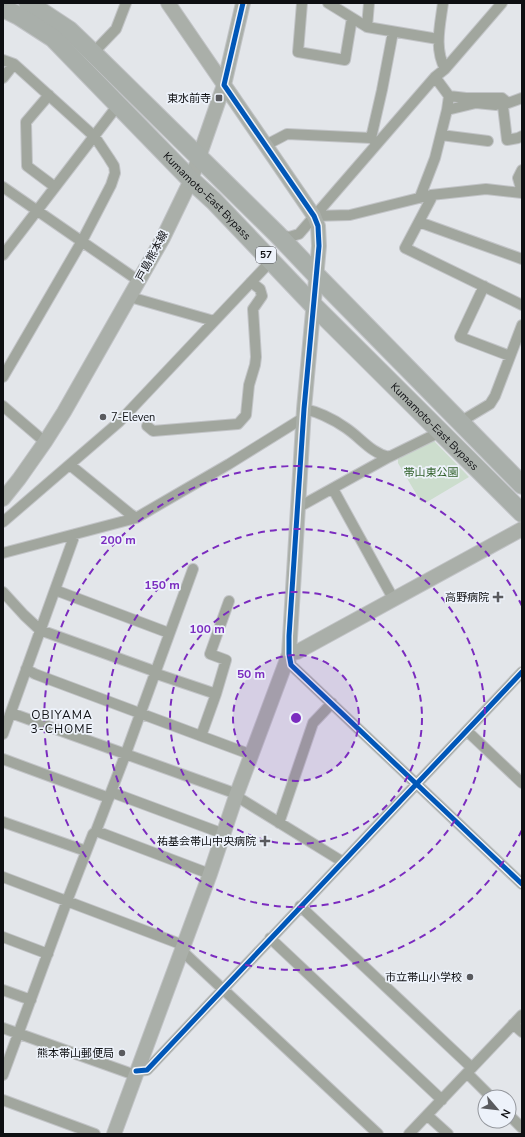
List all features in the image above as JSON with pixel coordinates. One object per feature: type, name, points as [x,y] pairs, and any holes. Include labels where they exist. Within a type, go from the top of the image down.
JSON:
[{"type":"highway","name":"Kumamoto-East Bypass","points":[[28,3],[69,30],[93,53],[199,159],[278,235],[316,276],[522,485]]},
{"type":"highway","name":"Kumamoto-East Bypass","points":[[3,8],[19,16],[53,38],[86,70],[118,105],[191,180],[214,201],[313,305],[522,513]]},
{"type":"street","points":[[93,53],[116,29],[126,3]]},
{"type":"street","points":[[168,3],[314,216],[318,226],[319,246],[303,413],[297,508],[289,654],[291,665],[332,702],[522,884]]},
{"type":"street","name":"戸島熊本線","points":[[3,499],[45,442],[139,281],[191,180],[224,85],[243,3]]},
{"type":"street","points":[[302,3],[298,52],[345,60],[352,18]]},
{"type":"street","points":[[328,3],[367,27],[438,39]]},
{"type":"street","points":[[367,27],[369,3]]},
{"type":"street","points":[[443,3],[438,39],[440,59],[445,69]]},
{"type":"street","points":[[278,235],[289,237],[299,234],[374,140],[435,77],[445,69],[502,3]]},
{"type":"street","points":[[374,140],[393,32]]},
{"type":"street","points":[[3,60],[14,64],[95,137],[103,147],[114,166],[115,173],[111,185],[82,241],[3,377]]},
{"type":"street","points":[[3,78],[14,64]]},
{"type":"street","points":[[420,197],[435,158],[449,96],[435,77]]},
{"type":"street","points":[[49,95],[26,122],[27,166],[55,187]]},
{"type":"street","points":[[449,96],[508,103],[522,98]]},
{"type":"street","points":[[447,110],[476,103],[499,101]]},
{"type":"street","points":[[499,101],[507,140],[522,136]]},
{"type":"street","points":[[3,255],[95,137],[118,105]]},
{"type":"street","points":[[266,145],[287,134],[374,140]]},
{"type":"street","points":[[441,135],[488,141]]},
{"type":"street","points":[[314,216],[350,215],[432,195],[486,189],[522,192],[518,178],[522,170]]},
{"type":"street","points":[[3,187],[139,281]]},
{"type":"street","points":[[432,195],[404,248],[522,305]]},
{"type":"street","points":[[419,222],[522,259]]},
{"type":"street","points":[[3,522],[119,422],[271,260]]},
{"type":"street","points":[[147,426],[153,431],[238,424],[246,415],[249,385],[256,357],[253,309],[262,296],[260,289],[251,282]]},
{"type":"street","points":[[484,286],[460,337],[510,356]]},
{"type":"street","points":[[130,297],[214,321]]},
{"type":"street","points":[[460,422],[490,404],[495,396],[522,325]]},
{"type":"street","points":[[3,406],[45,442]]},
{"type":"street","points":[[3,553],[136,518],[229,464],[303,413],[314,411],[329,418],[345,427],[372,450],[389,457]]},
{"type":"street","points":[[297,508],[389,457],[442,432]]},
{"type":"street","points":[[70,465],[129,514],[136,518]]},
{"type":"street","points":[[333,489],[394,600]]},
{"type":"street","points":[[289,654],[297,652],[394,600],[522,529]]},
{"type":"street","points":[[3,732],[54,590],[76,534]]},
{"type":"street","points":[[3,1075],[86,851],[93,834],[96,831],[126,753],[192,569]]},
{"type":"street","points":[[54,590],[169,633]]},
{"type":"street","points":[[3,592],[40,630],[151,670],[154,673],[216,694]]},
{"type":"street","points":[[201,736],[226,660],[210,654],[229,601]]},
{"type":"street","points":[[114,1134],[289,654]]},
{"type":"street","points":[[26,670],[252,755]]},
{"type":"street","points":[[3,1028],[135,1073],[147,1070],[522,672]]},
{"type":"street","points":[[279,823],[313,723],[332,702]]},
{"type":"street","points":[[11,713],[126,753],[237,795],[279,823],[343,862]]},
{"type":"street","points":[[467,730],[522,782]]},
{"type":"street","points":[[3,759],[224,834]]},
{"type":"street","points":[[3,822],[86,851]]},
{"type":"street","points":[[96,831],[210,874]]},
{"type":"street","points":[[3,877],[67,901],[182,948],[223,989],[378,1134]]},
{"type":"street","points":[[300,906],[469,1070],[484,1089]]},
{"type":"street","points":[[3,937],[48,954]]},
{"type":"street","points":[[270,938],[442,1100]]},
{"type":"street","points":[[3,990],[31,1000]]},
{"type":"street","points":[[409,1134],[428,1116],[522,1014]]},
{"type":"street","points":[[513,1024],[522,1032]]},
{"type":"street","points":[[3,1100],[96,1134]]},
{"type":"street","points":[[428,1116],[448,1134]]},
{"type":"green space","name":"帯山東公園","points":[[433,440],[469,477],[427,502],[421,502],[398,463],[398,457]]},
{"type":"cycle path","points":[[243,3],[224,85],[314,216],[318,226],[319,246],[304,409],[289,636],[289,654],[291,665],[522,884]]},
{"type":"cycle path","points":[[136,1071],[147,1070],[522,672]]},
{"type":"place","name":"東水前寺","points":[[219,98]]},
{"type":"place","name":"7-Eleven","points":[[103,417]]},
{"type":"place","name":"高野病院","points":[[498,597]]},
{"type":"place","name":"祐基会帯山中央病院","points":[[265,841]]},
{"type":"place","name":"市立帯山小学校","points":[[470,977]]},
{"type":"place","name":"熊本帯山郵便局","points":[[122,1053]]},
{"type":"district","name":"OBIYAMA 3-CHOME","points":[[62,722]]}]
